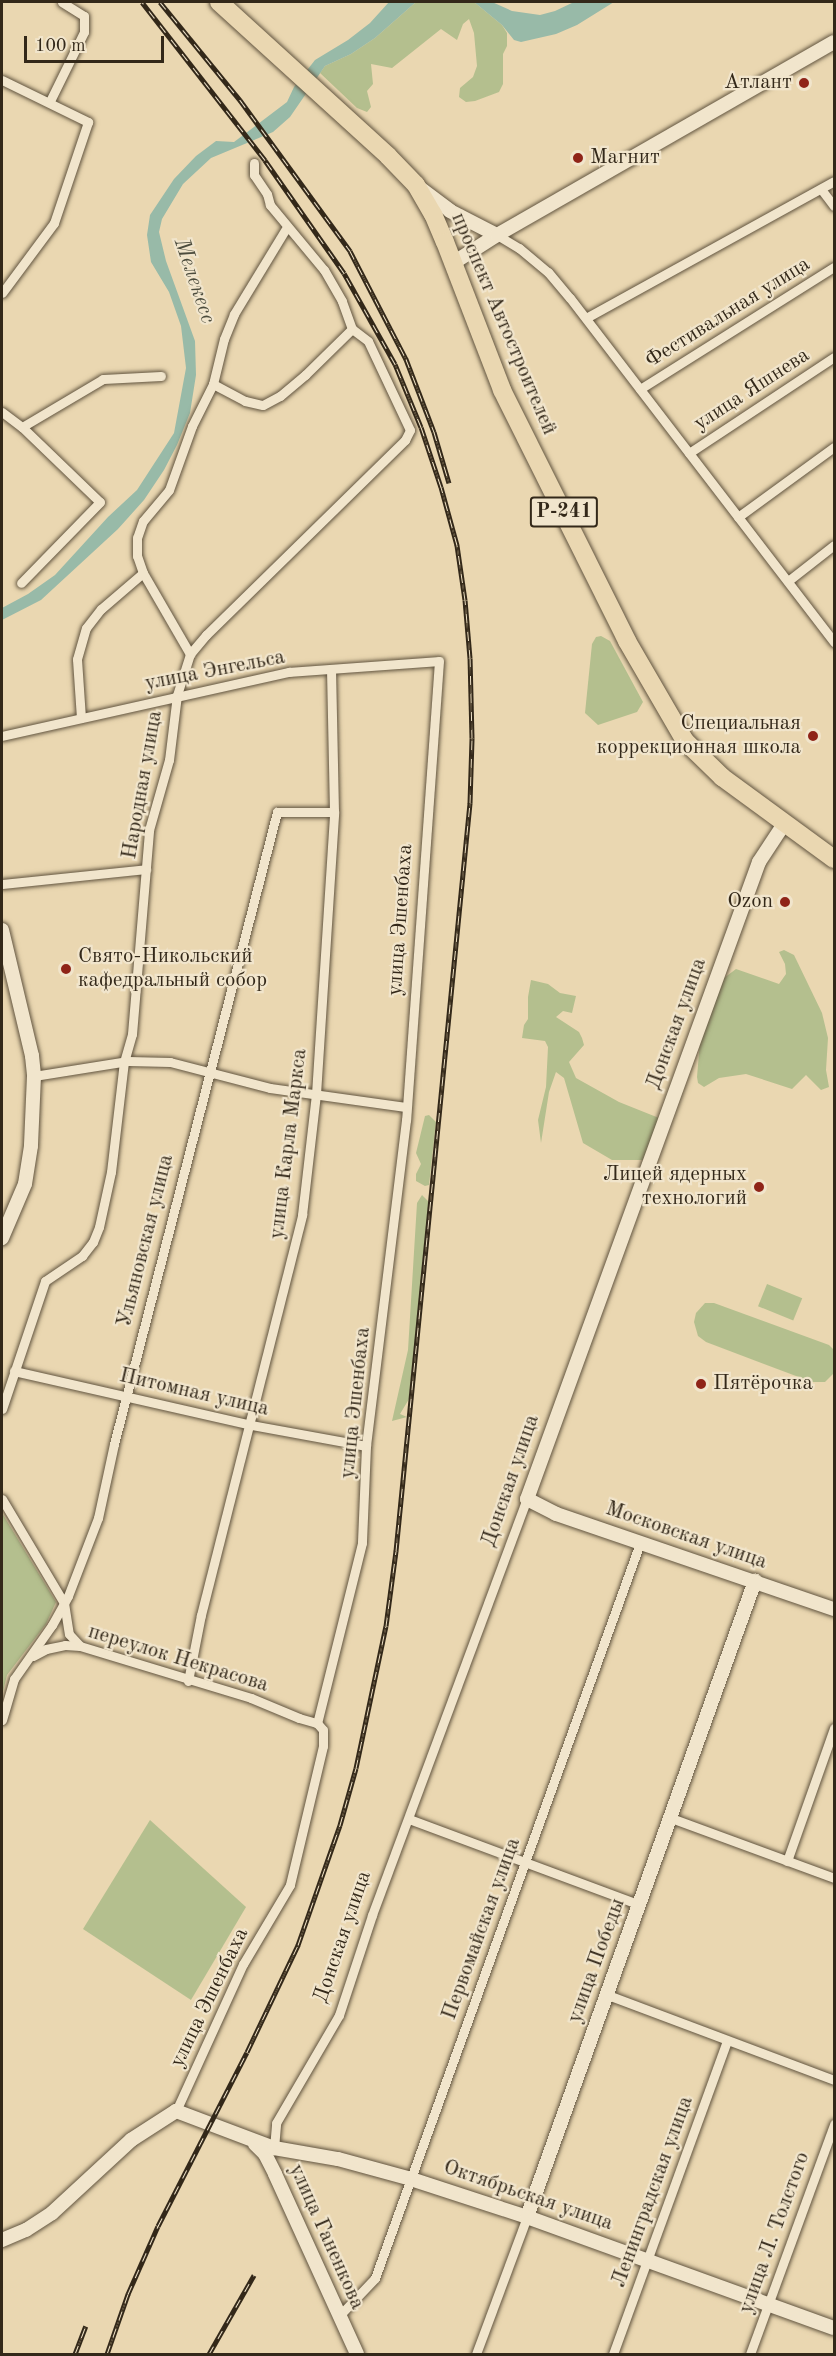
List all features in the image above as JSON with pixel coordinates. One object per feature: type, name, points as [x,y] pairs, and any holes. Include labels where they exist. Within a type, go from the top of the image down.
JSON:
[{"type":"highway","name":"проспект Автостроителей","points":[[219,2],[388,156],[416,185],[433,214],[502,390],[650,684],[685,741],[701,759],[784,824],[834,859]]},
{"type":"street","points":[[50,101],[84,32],[84,16],[62,2]]},
{"type":"street","points":[[453,263],[497,235],[678,134],[834,42]]},
{"type":"street","points":[[2,80],[50,101],[88,122],[54,223],[2,293]]},
{"type":"street","points":[[213,384],[245,401],[263,405],[280,396],[305,375],[352,329],[342,301],[324,270],[270,205],[267,194],[254,175],[254,163]]},
{"type":"street","points":[[586,318],[834,181]]},
{"type":"street","points":[[416,185],[450,211],[497,235]]},
{"type":"street","points":[[821,189],[834,206]]},
{"type":"street","points":[[190,654],[143,573],[137,556],[137,538],[143,521],[169,490],[192,426],[213,384],[224,339],[234,314],[253,279],[287,227]]},
{"type":"street","name":"проспект Автостроителей","points":[[497,235],[519,248],[548,272],[586,318],[834,642]]},
{"type":"street","name":"Фестивальная улица","points":[[640,389],[834,267]]},
{"type":"street","name":"Народная улица","points":[[2,1409],[45,1281],[82,1256],[96,1234],[111,1172],[124,1062],[132,1034],[149,830],[169,760],[177,695],[190,654],[247,594],[405,440],[410,430],[368,341],[352,329]]},
{"type":"street","name":"улица Яшнева","points":[[689,453],[834,357]]},
{"type":"street","points":[[22,427],[103,379],[161,376]]},
{"type":"street","points":[[2,412],[22,427],[100,502],[21,583]]},
{"type":"street","points":[[738,517],[834,447]]},
{"type":"street","points":[[788,581],[834,546]]},
{"type":"street","points":[[81,718],[77,659],[86,628],[101,609],[143,573]]},
{"type":"street","name":"улица Энгельса","points":[[2,736],[177,695],[289,672],[331,671],[439,661]]},
{"type":"street","name":"улица Эшенбаха","points":[[176,2111],[243,1964],[290,1885],[323,1746],[323,1730],[317,1723],[362,1543],[366,1446],[395,1224],[406,1107],[439,661]]},
{"type":"street","name":"улица Карла Маркса","points":[[188,1681],[201,1616],[251,1425],[302,1215],[316,1094],[334,812],[331,671]]},
{"type":"street","name":"Ульяновская улица","points":[[2,1720],[15,1679],[64,1603],[98,1518],[114,1444],[129,1396],[277,812],[334,812]]},
{"type":"street","name":"Донская улица","points":[[274,2148],[276,2122],[339,2014],[372,1915],[527,1499],[759,862],[784,824]]},
{"type":"street","points":[[2,884],[146,870]]},
{"type":"street","points":[[2,930],[32,1056],[34,1076],[31,1146],[26,1184],[2,1238]]},
{"type":"street","points":[[34,1076],[124,1062],[170,1062],[270,1088],[406,1107]]},
{"type":"street","name":"Питомная улица","points":[[14,1371],[251,1425],[366,1446]]},
{"type":"street","points":[[2,1499],[64,1603],[69,1634],[80,1646]]},
{"type":"street","name":"Московская улица","points":[[527,1499],[556,1514],[834,1609]]},
{"type":"street","name":"Первомайская улица","points":[[339,2316],[375,2278],[640,1543]]},
{"type":"street","name":"улица Победы","points":[[476,2355],[608,1995],[755,1581]]},
{"type":"street","name":"переулок Некрасова","points":[[28,1659],[46,1649],[65,1645],[80,1646],[188,1681],[251,1698],[298,1719],[317,1723]]},
{"type":"street","points":[[787,1861],[834,1728]]},
{"type":"street","points":[[671,1818],[834,1878]]},
{"type":"street","points":[[409,1819],[524,1864],[640,1905]]},
{"type":"street","points":[[608,1995],[834,2080]]},
{"type":"street","name":"Ленинградская улица","points":[[613,2355],[727,2041]]},
{"type":"street","points":[[2,2240],[26,2230],[52,2213],[131,2140],[176,2111]]},
{"type":"street","name":"Октябрьская улица","points":[[176,2111],[274,2148],[338,2159],[411,2179],[527,2217],[834,2328]]},
{"type":"street","name":"улица Л. Толстого","points":[[750,2355],[834,2124]]},
{"type":"street","name":"улица Ганенкова","points":[[251,2140],[266,2154],[357,2355]]},
{"type":"shaded area","points":[[389,2],[416,2],[375,38],[351,54],[325,66],[290,117],[273,132],[211,158],[183,184],[162,219],[159,232],[166,261],[195,341],[196,375],[190,413],[177,445],[144,500],[118,529],[41,600],[2,620],[2,608],[28,594],[55,575],[108,517],[137,490],[174,433],[186,368],[181,326],[169,292],[151,262],[147,235],[150,215],[174,179],[196,156],[216,141],[234,142],[287,102],[294,87],[315,60],[348,40],[370,23]]},
{"type":"shaded area","points":[[416,2],[474,2],[502,25],[507,33],[507,46],[503,54],[503,84],[499,92],[475,101],[466,102],[459,97],[460,88],[473,77],[477,66],[474,33],[469,19],[463,24],[457,40],[441,29],[392,68],[371,64],[373,84],[367,91],[371,107],[367,112],[357,108],[320,73],[325,66],[351,54],[375,38]]},
{"type":"shaded area","points":[[474,2],[492,2],[512,11],[540,15],[574,2],[614,2],[577,25],[556,34],[521,42],[514,40],[502,25]]},
{"type":"shaded area","points":[[601,636],[610,641],[643,702],[637,712],[598,725],[585,713],[592,644],[596,637]]},
{"type":"shaded area","points":[[784,950],[794,955],[822,1013],[828,1038],[826,1070],[829,1087],[821,1090],[806,1075],[792,1089],[746,1074],[719,1078],[704,1087],[698,1083],[697,1077],[700,1041],[724,978],[736,969],[779,984],[786,974],[785,964],[779,952]]},
{"type":"shaded area","points":[[531,980],[548,984],[560,993],[576,996],[572,1013],[563,1011],[556,1017],[579,1032],[582,1038],[584,1045],[569,1062],[576,1078],[619,1102],[659,1118],[645,1160],[612,1160],[583,1143],[564,1078],[556,1072],[549,1092],[541,1143],[538,1120],[546,1087],[548,1047],[545,1041],[522,1038],[524,1025],[528,1019]]},
{"type":"shaded area","points":[[429,1115],[436,1122],[429,1185],[425,1186],[416,1181],[416,1174],[421,1164],[416,1153],[425,1116]]},
{"type":"shaded area","points":[[422,1195],[428,1201],[428,1209],[420,1292],[409,1399],[400,1414],[407,1417],[392,1421],[408,1350],[417,1203]]},
{"type":"shaded area","points":[[767,1284],[802,1298],[793,1320],[758,1306]]},
{"type":"shaded area","points":[[705,1303],[714,1303],[829,1345],[834,1350],[834,1373],[825,1382],[812,1382],[706,1342],[698,1336],[694,1322],[696,1313]]},
{"type":"shaded area","points":[[2,1513],[56,1602],[46,1624],[7,1675],[2,1696]]},
{"type":"shaded area","points":[[150,1820],[246,1907],[191,2000],[83,1929]]},
{"type":"railway","points":[[107,2354],[128,2294],[158,2226],[247,2052],[298,1945],[340,1825],[356,1768],[386,1626],[396,1551],[470,803],[472,738],[470,658],[457,545],[421,427],[395,364],[344,273],[265,160],[142,2]]},
{"type":"railway","points":[[160,2],[240,100],[350,251],[406,359],[434,432],[449,483]]},
{"type":"railway","points":[[209,2354],[254,2275]]},
{"type":"railway","points":[[75,2354],[86,2326]]},
{"type":"place","name":"Атлант","points":[[804,83]]},
{"type":"place","name":"Магнит","points":[[578,158]]},
{"type":"place","name":"Специальная коррекционная школа","points":[[813,736]]},
{"type":"place","name":"Ozon","points":[[785,902]]},
{"type":"place","name":"Свято-Никольский кафедральный собор","points":[[66,969]]},
{"type":"place","name":"Лицей ядерных технологий","points":[[759,1187]]},
{"type":"place","name":"Пятёрочка","points":[[701,1384]]},
{"type":"water label","name":"Мелекесс","points":[[194,281]]}]
